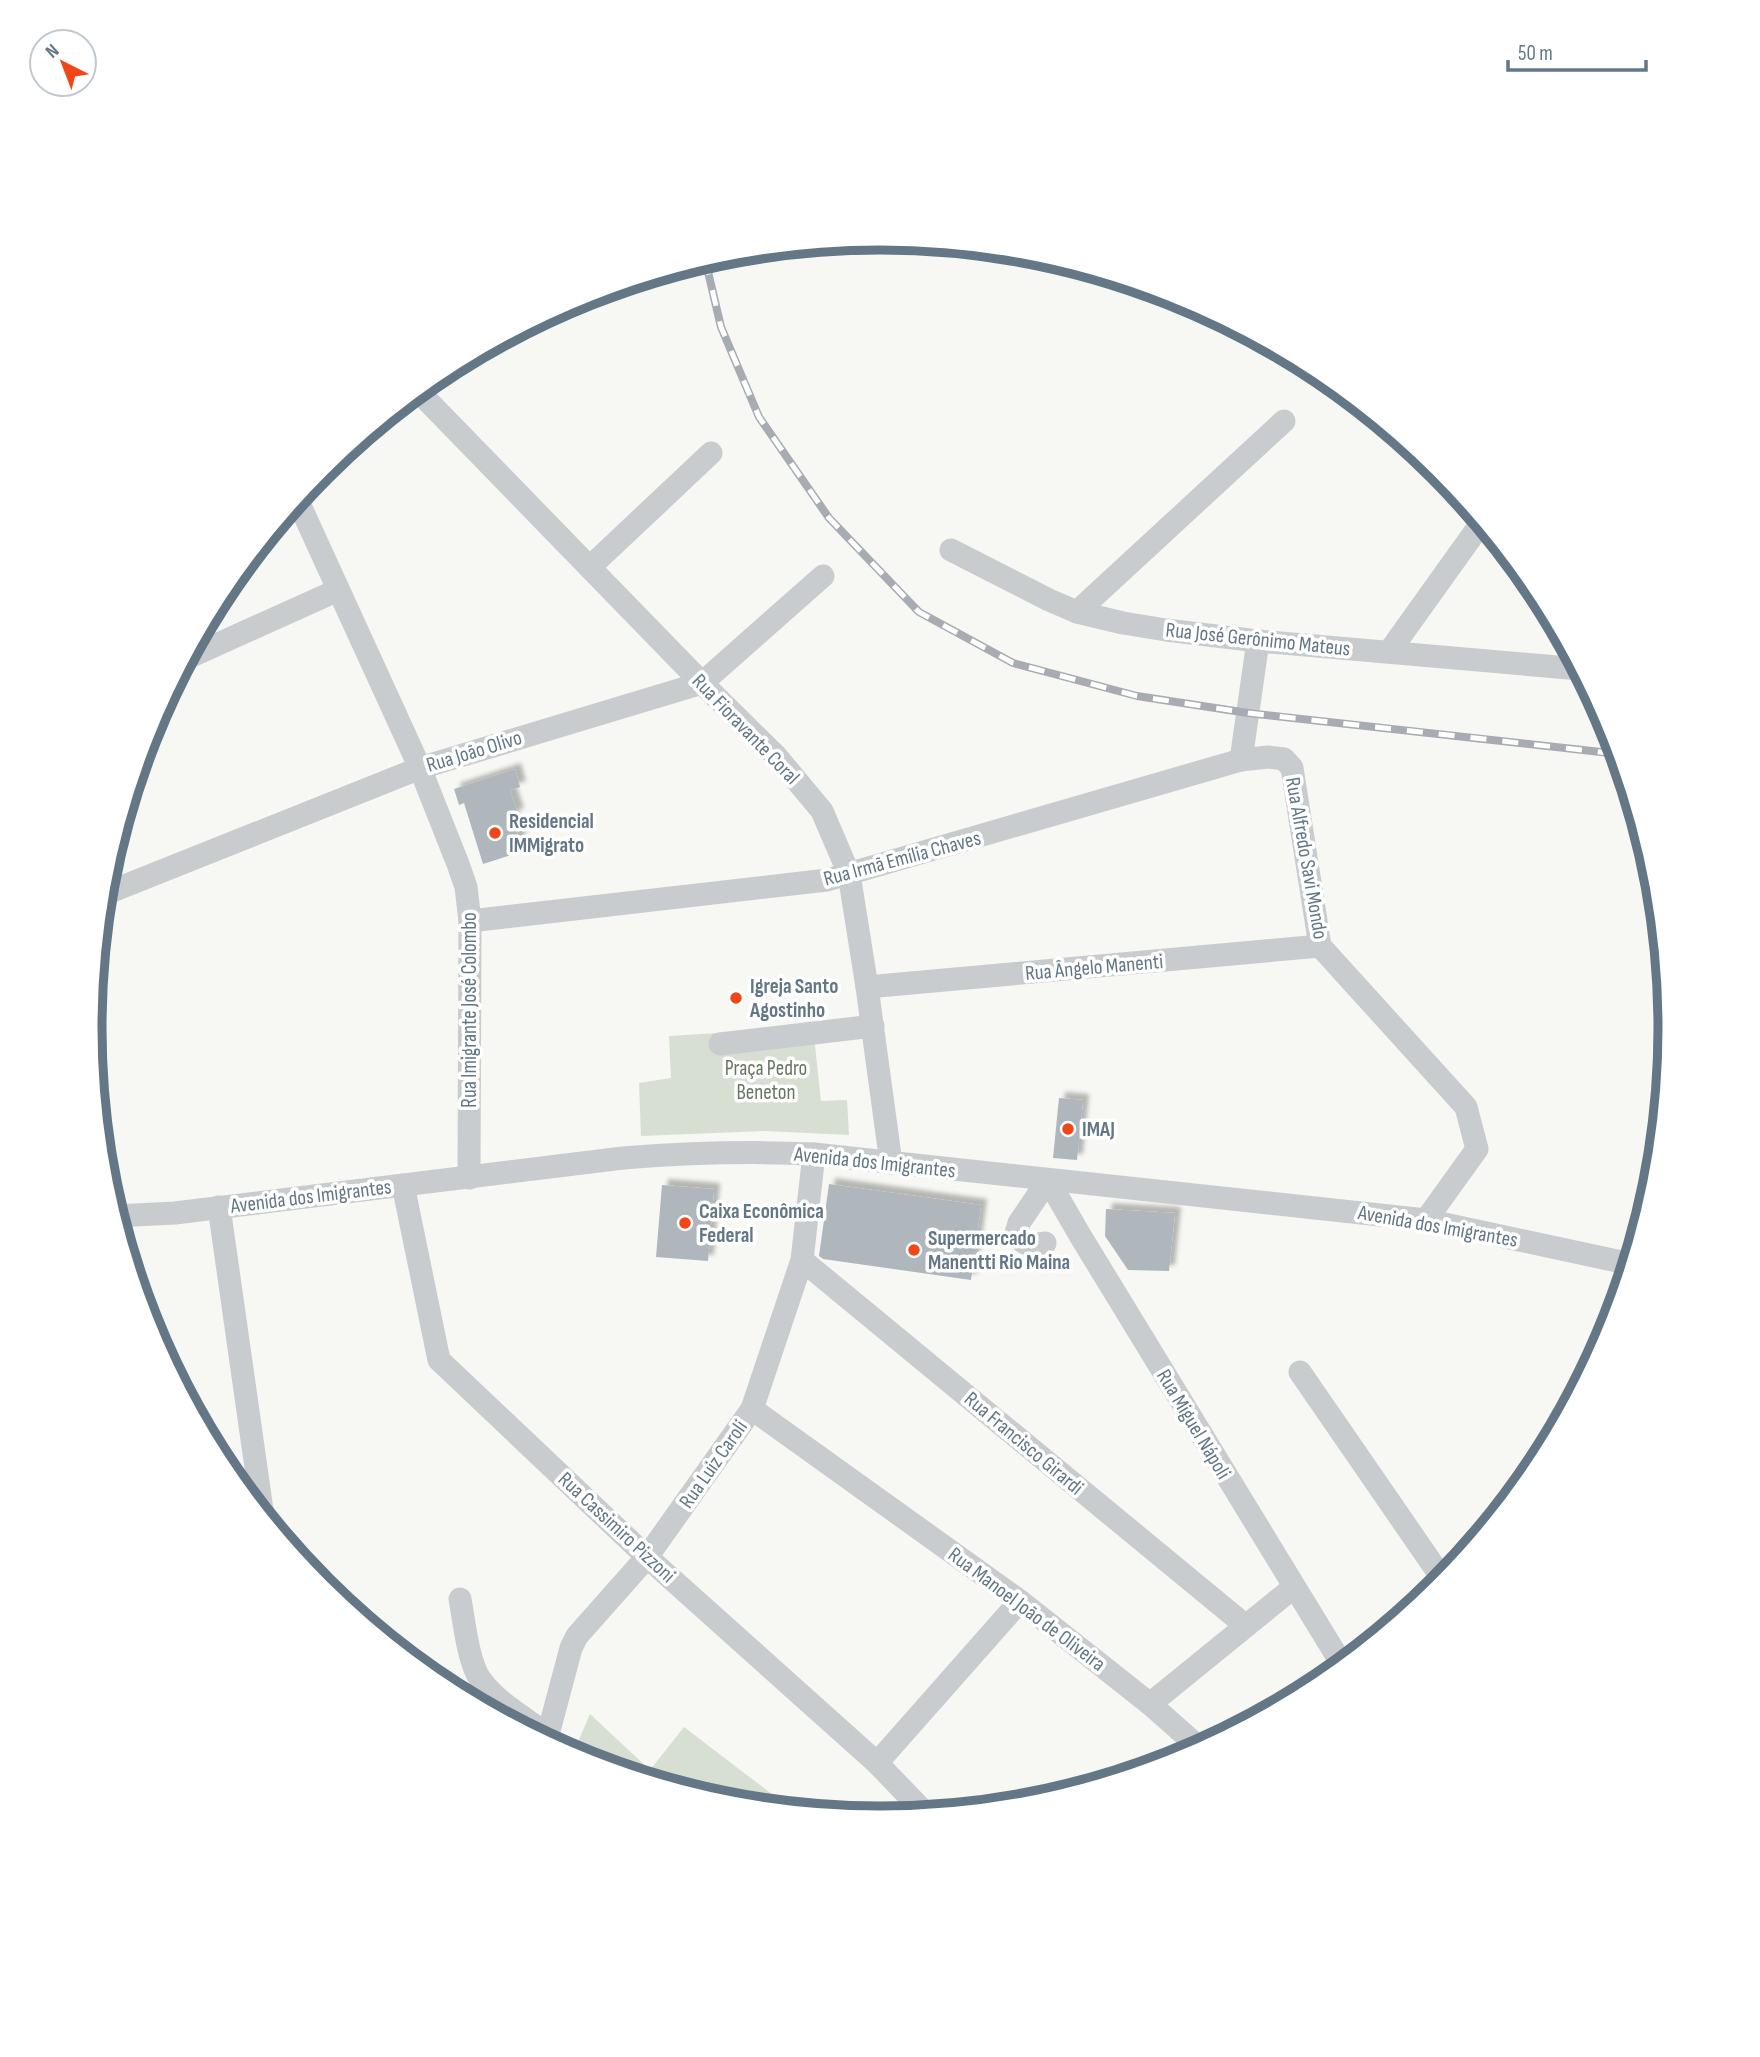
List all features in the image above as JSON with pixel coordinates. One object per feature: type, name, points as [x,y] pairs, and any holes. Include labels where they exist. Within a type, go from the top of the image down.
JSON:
[{"type":"street","name":"Rua Fioravante Coral","points":[[424,398],[702,683],[778,757],[822,811],[849,874],[891,1163]]},
{"type":"street","points":[[1077,612],[1284,421]]},
{"type":"street","points":[[590,566],[711,453]]},
{"type":"street","name":"Rua Imigrante José Colombo","points":[[301,508],[420,768],[466,887],[470,920],[469,1178]]},
{"type":"street","points":[[1389,652],[1477,529]]},
{"type":"street","name":"Rua José Gerônimo Mateus","points":[[951,550],[1077,612],[1123,623],[1258,641],[1570,668]]},
{"type":"street","name":"Rua João Olivo","points":[[114,890],[420,768],[702,683],[822,576]]},
{"type":"street","points":[[199,653],[338,590]]},
{"type":"street","points":[[1241,761],[1258,641]]},
{"type":"street","name":"Rua Alfredo Savi Mondo","points":[[1241,761],[1268,757],[1284,759],[1292,768],[1321,946],[1466,1107],[1477,1149],[1426,1220]]},
{"type":"street","name":"Rua Irmã Emília Chaves","points":[[470,920],[827,880],[1241,761]]},
{"type":"street","name":"Rua Ângelo Manenti","points":[[867,987],[1321,946]]},
{"type":"street","points":[[720,1044],[873,1026]]},
{"type":"street","name":"Avenida dos Imigrantes","points":[[124,1215],[175,1213],[624,1158],[763,1152],[814,1154],[1426,1220],[1622,1262]]},
{"type":"street","name":"Rua Luiz Caroli","points":[[549,1733],[571,1648],[577,1636],[648,1557],[752,1409],[802,1260],[814,1154]]},
{"type":"street","points":[[1045,1243],[1027,1245],[1020,1241],[1016,1233],[1019,1223],[1048,1180]]},
{"type":"street","name":"Rua Miguel Nápoli","points":[[1048,1180],[1338,1658]]},
{"type":"street","name":"Rua Cassimiro Pizzoni","points":[[403,1185],[439,1360],[648,1557],[877,1763],[918,1806]]},
{"type":"street","points":[[219,1207],[261,1500]]},
{"type":"street","name":"Rua Francisco Girardi","points":[[802,1260],[1246,1626]]},
{"type":"street","points":[[1300,1371],[1437,1571]]},
{"type":"street","name":"Rua Manoel João de Oliveira","points":[[752,1409],[1020,1601],[1150,1704],[1192,1741]]},
{"type":"street","points":[[1150,1704],[1294,1587]]},
{"type":"street","points":[[460,1599],[479,1678],[528,1723]]},
{"type":"street","points":[[877,1763],[1020,1601]]},
{"type":"green space","name":"Praça Pedro Beneton","points":[[813,1027],[821,1101],[847,1100],[849,1135],[765,1131],[641,1136],[639,1083],[671,1078],[669,1036]]},
{"type":"green space","points":[[590,1714],[650,1770],[684,1727],[780,1800],[728,1792],[679,1780],[630,1766],[577,1745]]},
{"type":"building","name":"Residencial IMMigrato","points":[[515,769],[520,787],[510,790],[518,814],[512,816],[523,851],[483,864],[464,803],[459,805],[454,789]]},
{"type":"building","name":"IMAJ","points":[[1059,1098],[1083,1100],[1077,1160],[1053,1158]]},
{"type":"building","points":[[829,1184],[981,1205],[971,1280],[823,1259],[819,1256]]},
{"type":"building","name":"Caixa Econômica Federal","points":[[662,1185],[714,1189],[708,1261],[656,1257]]},
{"type":"building","points":[[1106,1209],[1175,1213],[1169,1271],[1128,1270],[1105,1236]]},
{"type":"railway","points":[[708,270],[721,327],[759,417],[829,518],[919,612],[1013,663],[1137,696],[1248,713],[1607,753]]},
{"type":"place","name":"Residencial IMMigrato","points":[[495,833]]},
{"type":"place","name":"Igreja Santo Agostinho","points":[[736,998]]},
{"type":"place","name":"IMAJ","points":[[1068,1129]]},
{"type":"place","name":"Caixa Econômica Federal","points":[[685,1223]]},
{"type":"place","name":"Supermercado Manentti Rio Maina","points":[[914,1250]]}]
